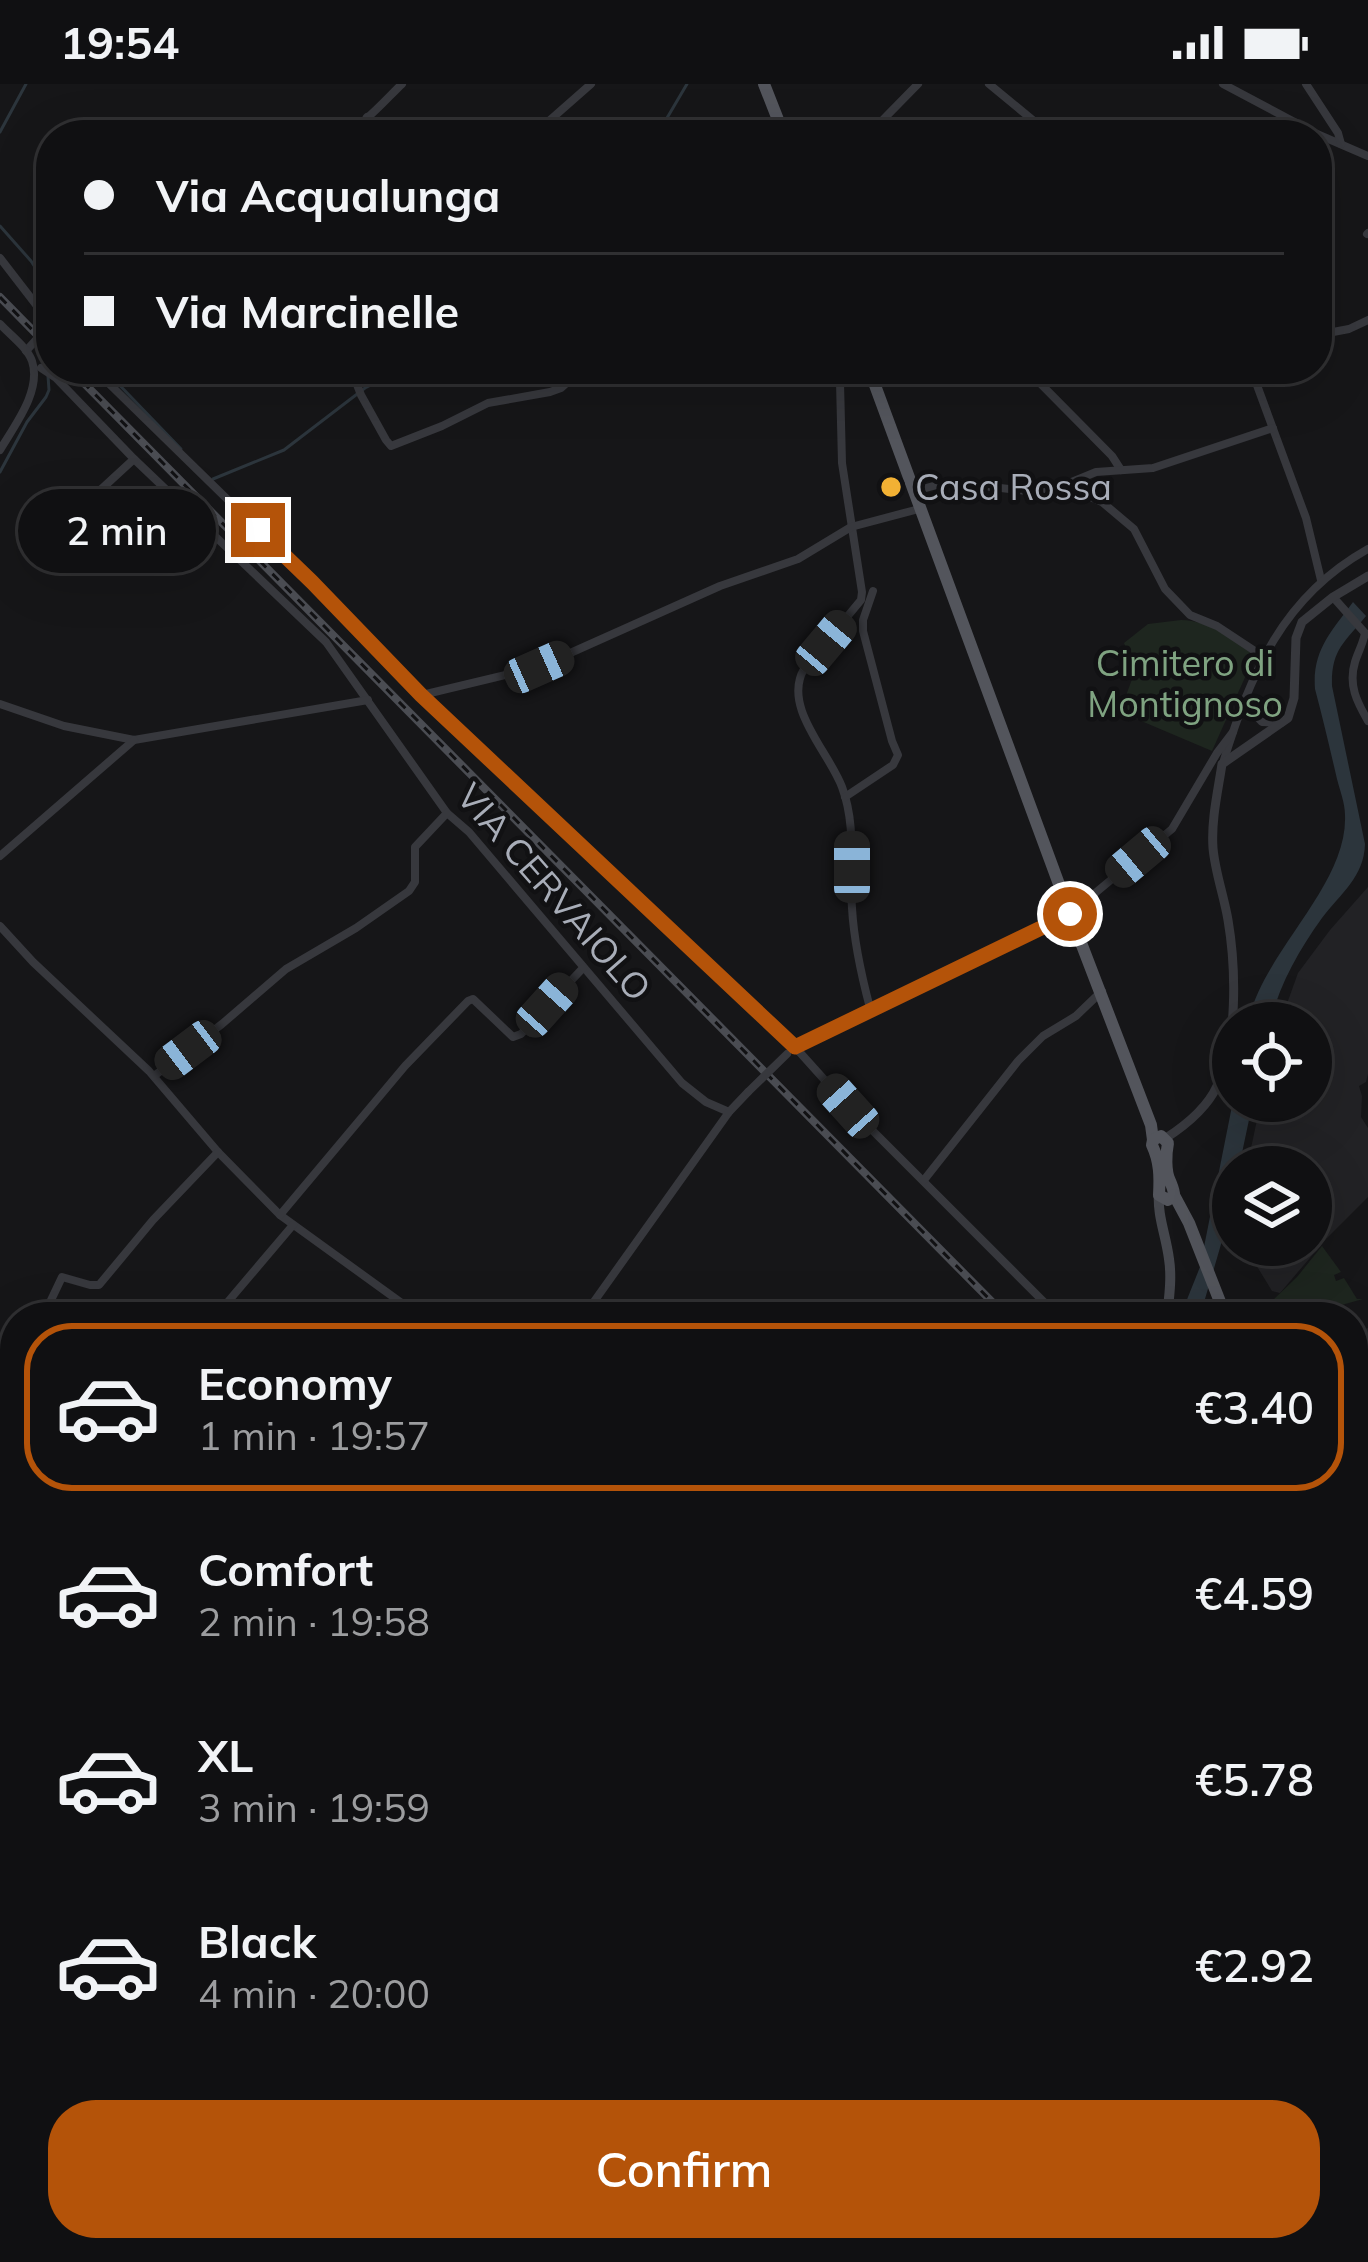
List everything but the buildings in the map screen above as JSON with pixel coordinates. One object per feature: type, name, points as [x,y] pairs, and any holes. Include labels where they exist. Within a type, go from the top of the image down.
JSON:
[{"type":"main road","points":[[764,84],[778,120]]},
{"type":"main road","points":[[874,384],[1070,914],[1159,1138],[1152,1145],[1166,1196],[1182,1209],[1221,1302]]},
{"type":"main road","points":[[1166,1196],[1159,1217],[1169,1256],[1169,1302]]},
{"type":"street","points":[[362,120],[402,84]]},
{"type":"street","points":[[550,120],[591,84]]},
{"type":"street","points":[[883,120],[918,84]]},
{"type":"street","points":[[988,84],[1032,120]]},
{"type":"street","points":[[1223,84],[1293,120]]},
{"type":"street","points":[[1306,84],[1330,120]]},
{"type":"street","points":[[1332,124],[1341,145]]},
{"type":"street","points":[[1332,140],[1368,156]]},
{"type":"street","points":[[0,258],[36,305]]},
{"type":"street","points":[[1332,332],[1368,320]]},
{"type":"street","points":[[0,324],[36,361]]},
{"type":"street","points":[[26,351],[36,340]]},
{"type":"street","points":[[0,450],[36,380]]},
{"type":"street","name":"VIA CERVAIOLO","points":[[62,384],[326,642],[447,813],[470,832],[682,1083],[729,1112]]},
{"type":"street","points":[[109,384],[1044,1302]]},
{"type":"street","points":[[357,384],[392,446],[478,406],[550,392],[565,384]]},
{"type":"street","points":[[840,384],[842,463],[862,580],[861,600],[804,669],[797,692],[803,715],[845,796],[852,832],[856,955],[870,1008]]},
{"type":"street","points":[[1042,384],[1121,470]]},
{"type":"street","points":[[1257,384],[1306,518],[1321,580]]},
{"type":"street","points":[[913,492],[948,482],[1035,492],[1065,486],[1096,472],[1168,464],[1273,428]]},
{"type":"street","points":[[134,459],[96,494],[135,536]]},
{"type":"street","points":[[1065,486],[1102,502],[1134,529],[1165,589],[1190,615],[1217,626],[1264,657]]},
{"type":"street","points":[[421,695],[539,667],[719,586],[798,559],[850,527],[920,508]]},
{"type":"street","points":[[1159,1138],[1203,1107],[1218,1085],[1228,1047],[1232,948],[1213,850],[1222,764],[1232,732],[1275,633],[1288,615],[1321,580],[1368,549]]},
{"type":"street","points":[[1222,764],[1292,711],[1302,622],[1368,576]]},
{"type":"street","points":[[845,796],[893,765],[898,755],[863,631],[873,591]]},
{"type":"street","points":[[1335,600],[1362,628],[1365,639],[1352,686],[1368,721]]},
{"type":"street","points":[[0,704],[64,726],[134,740],[368,700]]},
{"type":"street","points":[[1246,700],[1262,722],[1282,722]]},
{"type":"street","points":[[594,1302],[729,1112],[791,1050],[1070,914],[1172,829],[1232,732]]},
{"type":"street","points":[[0,856],[134,740]]},
{"type":"street","points":[[154,1076],[286,970],[409,891],[415,882],[415,847],[447,813]]},
{"type":"street","points":[[0,926],[154,1076],[218,1152],[280,1215],[401,1302]]},
{"type":"street","points":[[280,1215],[405,1066],[468,1001],[472,999],[513,1037],[583,968]]},
{"type":"street","points":[[924,1180],[1018,1061],[1102,992]]},
{"type":"street","points":[[50,1302],[62,1276],[99,1285],[218,1152]]},
{"type":"street","points":[[227,1302],[293,1226]]},
{"type":"shaded area","points":[[1353,602],[1366,616],[1337,655],[1332,686],[1364,856],[1350,884],[1298,955],[1277,1002],[1254,1002],[1319,893],[1342,841],[1344,806],[1315,689],[1325,642]]},
{"type":"shaded area","points":[[1368,887],[1368,1074],[1359,1086],[1361,1117],[1368,1128],[1368,1197],[1332,1233],[1332,1146],[1251,1146],[1257,1122],[1332,1122],[1332,1002],[1288,1002],[1298,973]]},
{"type":"shaded area","points":[[1229,1122],[1249,1122],[1243,1146],[1224,1146]]},
{"type":"shaded area","points":[[1212,1207],[1214,1266],[1204,1302],[1186,1302],[1200,1267]]},
{"type":"shaded area","points":[[1257,1266],[1303,1266],[1280,1293],[1272,1291]]},
{"type":"green space","name":"Cimitero di Montignoso","points":[[1181,620],[1212,627],[1255,655],[1212,751],[1120,712],[1135,671],[1124,643],[1148,624]]},
{"type":"green space","points":[[1332,1260],[1341,1272],[1334,1275],[1336,1281],[1344,1278],[1357,1299],[1363,1299],[1352,1302],[1273,1300],[1306,1266],[1332,1266]]},
{"type":"waterway","points":[[0,132],[26,84]]},
{"type":"waterway","points":[[666,120],[687,84]]},
{"type":"waterway","points":[[0,226],[36,269]]},
{"type":"waterway","points":[[0,472],[46,397],[49,384]]},
{"type":"waterway","points":[[118,384],[181,449]]},
{"type":"waterway","points":[[213,479],[284,450],[373,384]]},
{"type":"railway","points":[[0,297],[36,334]]},
{"type":"railway","points":[[85,384],[992,1302]]},
{"type":"place","name":"Casa Rossa","points":[[891,487]]},
{"type":"route","points":[[258,530],[421,695],[795,1047],[1070,914]]}]
